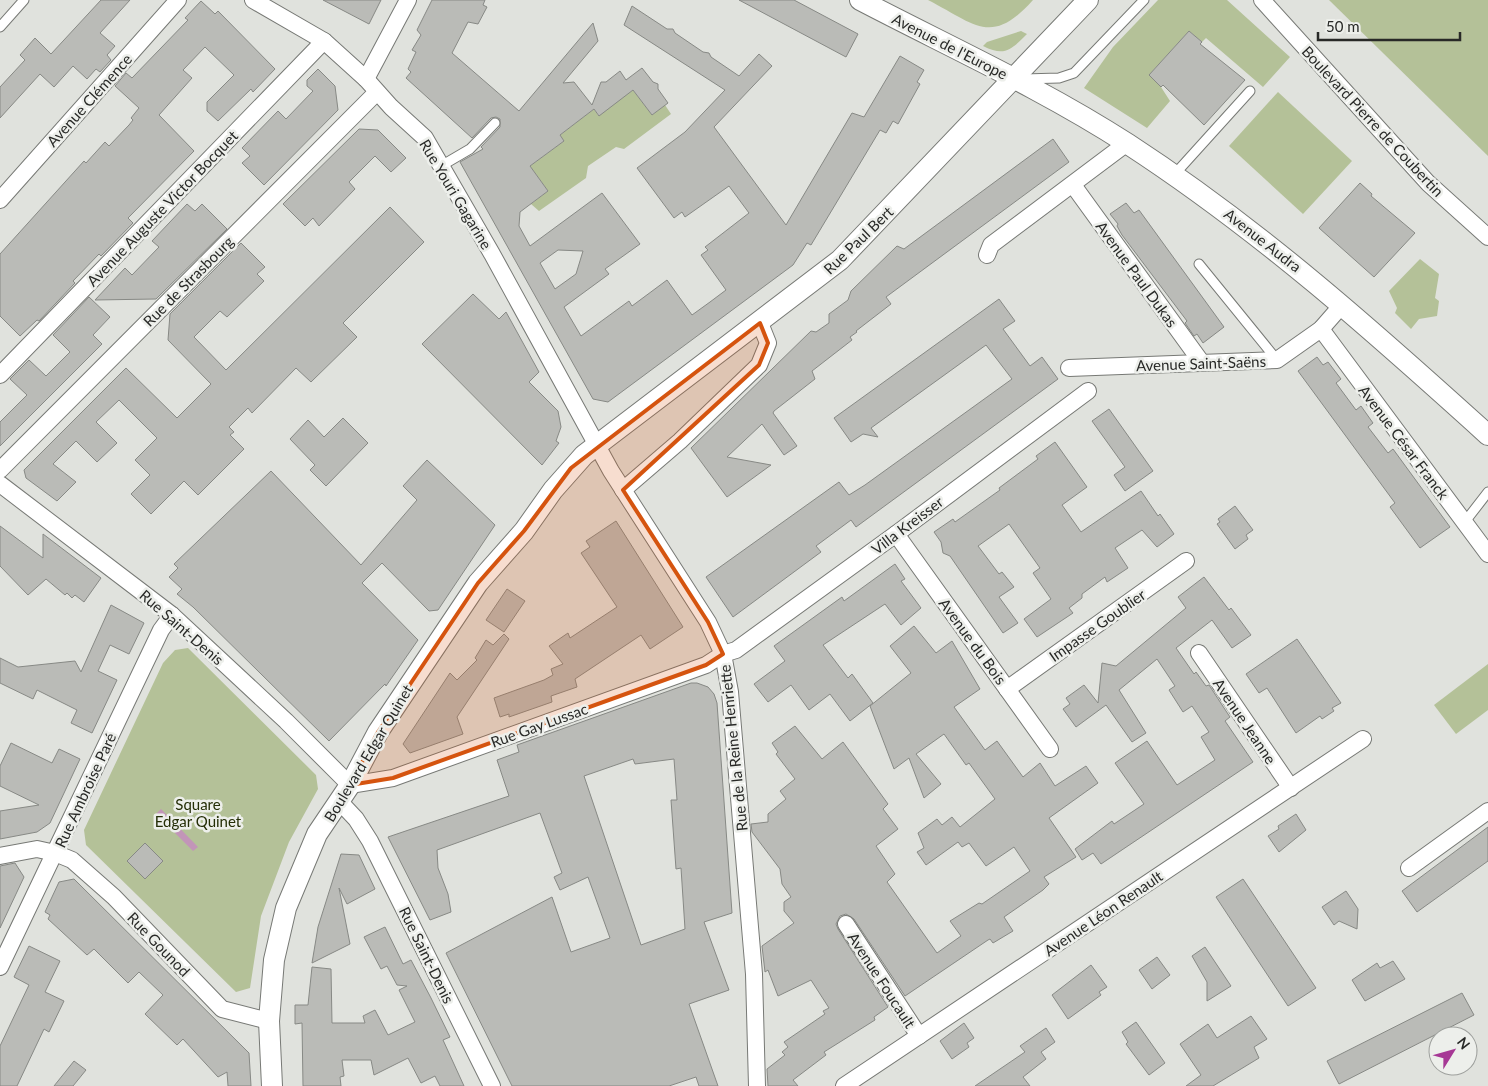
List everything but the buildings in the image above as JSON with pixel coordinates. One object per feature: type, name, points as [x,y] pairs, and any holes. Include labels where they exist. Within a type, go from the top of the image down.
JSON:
[{"type":"street","name":"Avenue Clémence","points":[[0,200],[178,0]]},
{"type":"street","name":"Rue Youri Gagarine","points":[[253,0],[324,41],[366,79],[425,138],[597,444]]},
{"type":"street","points":[[366,79],[408,0]]},
{"type":"street","name":"Avenue de l'Europe","points":[[861,0],[1014,79]]},
{"type":"street","name":"Rue Paul Bert","points":[[597,444],[760,323],[840,260],[1088,0]]},
{"type":"street","name":"Boulevard Pierre de Coubertin","points":[[1262,0],[1428,183],[1488,237]]},
{"type":"street","name":"Avenue Auguste Victor Bocquet","points":[[0,374],[324,41]]},
{"type":"street","name":"Avenue Audra","points":[[1014,79],[1040,91],[1127,143],[1268,244],[1342,305],[1488,435]]},
{"type":"street","name":"Rue de Strasbourg","points":[[0,470],[377,92]]},
{"type":"street","points":[[987,255],[991,245],[1127,143]]},
{"type":"street","name":"Avenue Paul Dukas","points":[[1073,185],[1202,363]]},
{"type":"street","name":"Avenue Saint-Saëns","points":[[1069,368],[1277,360],[1321,329],[1342,305]]},
{"type":"street","points":[[623,490],[680,441],[759,365],[768,343],[760,323]]},
{"type":"street","name":"Avenue César Franck","points":[[1321,329],[1488,554]]},
{"type":"street","name":"Villa Kreisser","points":[[723,654],[736,650],[1088,391]]},
{"type":"street","name":"Rue de la Reine Henriette","points":[[597,444],[623,490],[708,622],[723,654],[730,692],[754,974],[757,1086]]},
{"type":"street","name":"Boulevard Edgar Quinet","points":[[272,1086],[269,1021],[274,960],[286,908],[317,834],[350,785],[374,737],[478,583],[524,531],[572,468],[597,444]]},
{"type":"street","name":"Rue Saint-Denis","points":[[0,484],[172,615],[286,721],[350,785]]},
{"type":"street","name":"Avenue du Bois","points":[[896,534],[1050,749]]},
{"type":"street","name":"Impasse Goublier","points":[[1007,689],[1186,561]]},
{"type":"street","name":"Rue Ambroise Paré","points":[[0,967],[161,630],[172,615]]},
{"type":"street","name":"Avenue Jeanne","points":[[1199,653],[1290,788]]},
{"type":"street","name":"Rue Gay Lussac","points":[[350,785],[393,778],[706,665],[723,654]]},
{"type":"street","name":"Avenue Léon Renault","points":[[844,1086],[1363,739]]},
{"type":"street","name":"Rue Saint-Denis","points":[[340,802],[356,819],[370,841],[492,1086]]},
{"type":"street","points":[[1409,868],[1488,811]]},
{"type":"street","points":[[0,856],[37,849],[56,853]]},
{"type":"street","name":"Rue Gounod","points":[[56,853],[72,860],[90,875],[222,1009],[269,1021]]},
{"type":"street","name":"Avenue Foucault","points":[[846,924],[919,1036]]},
{"type":"lane","points":[[0,27],[24,0]]},
{"type":"lane","points":[[1014,79],[1059,78],[1074,73],[1144,0]]},
{"type":"lane","points":[[1174,175],[1250,91]]},
{"type":"lane","points":[[441,166],[470,149],[495,123]]},
{"type":"lane","points":[[1199,264],[1277,360]]},
{"type":"lane","points":[[1464,522],[1488,492]]},
{"type":"highlighted area","points":[[760,323],[768,343],[759,365],[623,490],[708,622],[723,654],[706,665],[393,778],[350,785],[378,732],[478,583],[524,531],[571,468]]},
{"type":"green space","points":[[928,0],[1033,0],[1005,23],[994,27],[982,27],[958,17]]},
{"type":"green space","points":[[1158,0],[1227,0],[1290,57],[1263,87],[1206,38],[1202,42],[1189,31],[1149,75],[1161,87],[1170,101],[1147,128],[1084,88],[1113,47]]},
{"type":"green space","points":[[1329,0],[1488,0],[1488,156]]},
{"type":"green space","points":[[1021,31],[1027,34],[1012,48],[1007,50],[997,51],[983,46],[987,42]]},
{"type":"green space","points":[[633,90],[652,115],[665,105],[671,114],[624,149],[616,147],[588,166],[586,178],[539,211],[531,204],[548,191],[530,166],[564,141],[560,135],[594,109],[598,115]]},
{"type":"green space","points":[[1278,92],[1352,161],[1303,214],[1229,146]]},
{"type":"green space","points":[[1420,259],[1439,274],[1435,298],[1439,301],[1437,316],[1419,319],[1411,329],[1395,313],[1397,308],[1389,291]]},
{"type":"green space","name":"Square Edgar Quinet","points":[[188,648],[316,775],[318,789],[289,842],[261,916],[250,988],[236,992],[86,845],[84,830],[163,663],[175,650]]},
{"type":"green space","points":[[1488,664],[1488,710],[1456,734],[1434,705]]},
{"type":"shaded area","points":[[161,809],[198,847],[193,851],[156,814]]}]
